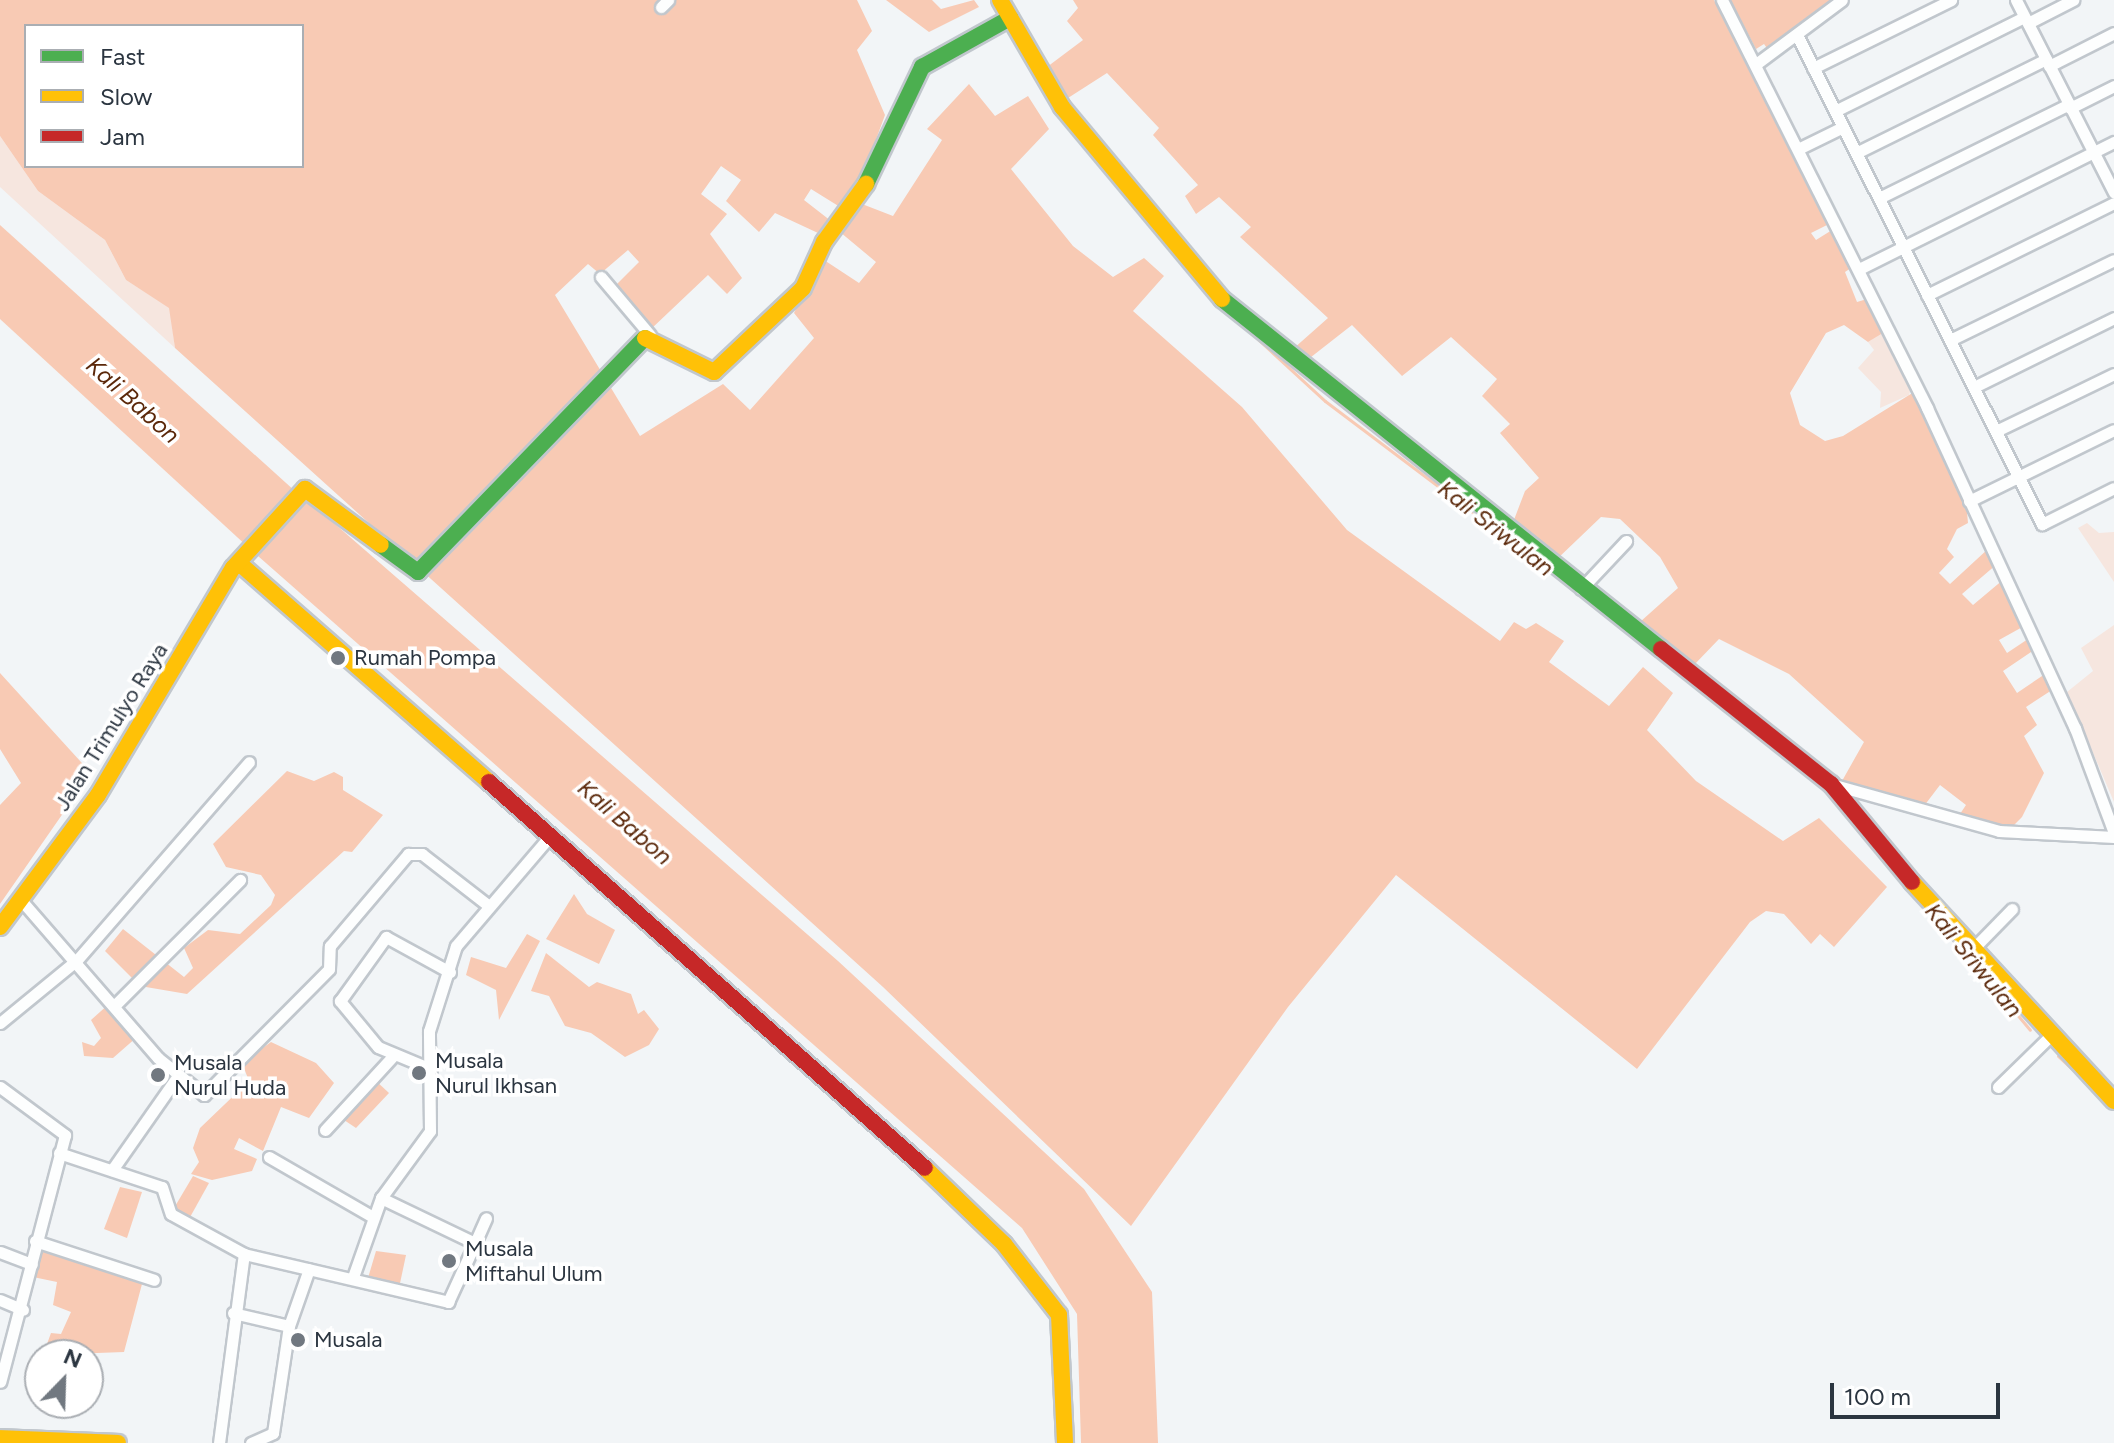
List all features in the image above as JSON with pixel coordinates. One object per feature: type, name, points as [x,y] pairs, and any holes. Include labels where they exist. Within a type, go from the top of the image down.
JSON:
[{"type":"main road","points":[[1000,0],[1062,107],[1221,298],[1581,589],[1831,784],[1970,952],[2114,1101]]},
{"type":"main road","points":[[650,335],[717,371],[803,288],[824,242],[865,187],[922,67],[936,53],[1010,18]]},
{"type":"main road","name":"Jalan Trimulyo Raya","points":[[0,927],[98,795],[239,563],[305,489],[418,572],[650,335]]},
{"type":"main road","points":[[239,563],[897,1141],[1047,1291],[1064,1342],[1065,1443]]},
{"type":"main road","points":[[0,1438],[118,1443]]},
{"type":"street","points":[[1722,0],[1859,269],[1969,501],[2075,728],[2114,835],[1999,831],[1831,784]]},
{"type":"street","points":[[1756,64],[1842,0]]},
{"type":"street","points":[[1813,68],[1951,0]]},
{"type":"street","points":[[2016,0],[2114,192]]},
{"type":"street","points":[[1835,111],[2073,0]]},
{"type":"street","points":[[1856,153],[2114,33]]},
{"type":"street","points":[[1797,35],[2042,524],[2114,488]]},
{"type":"street","points":[[1879,198],[2114,86]]},
{"type":"street","points":[[1798,149],[1843,127]]},
{"type":"street","points":[[1859,269],[2114,142]]},
{"type":"street","points":[[1927,295],[2114,203]]},
{"type":"street","points":[[1950,340],[2114,260]]},
{"type":"street","points":[[601,277],[650,335]]},
{"type":"street","points":[[1974,387],[2114,318]]},
{"type":"street","points":[[1996,431],[2114,374]]},
{"type":"street","points":[[1969,501],[2114,430]]},
{"type":"street","points":[[1581,589],[1626,541]]},
{"type":"street","points":[[0,1023],[77,960],[249,762]]},
{"type":"street","points":[[353,1277],[381,1198],[430,1131],[430,1026],[459,941],[550,836]]},
{"type":"street","points":[[21,900],[177,1077],[198,1094],[209,1091],[329,969],[330,946],[411,852],[489,906]]},
{"type":"street","points":[[115,1005],[240,880]]},
{"type":"street","points":[[1970,952],[2012,909]]},
{"type":"street","points":[[431,1069],[393,1056],[340,1004],[386,937],[450,972]]},
{"type":"street","points":[[1998,1087],[2049,1037]]},
{"type":"street","points":[[325,1130],[393,1056]]},
{"type":"street","points":[[112,1170],[177,1077]]},
{"type":"street","points":[[0,1087],[62,1128],[59,1153],[35,1241],[23,1310],[0,1382]]},
{"type":"street","points":[[59,1153],[162,1187],[171,1214],[244,1254],[353,1277],[448,1302],[486,1218]]},
{"type":"street","points":[[269,1157],[373,1217]]},
{"type":"street","points":[[381,1198],[475,1243]]},
{"type":"street","points":[[35,1241],[154,1280]]},
{"type":"street","points":[[0,1252],[32,1264]]},
{"type":"street","points":[[219,1443],[233,1313],[244,1254]]},
{"type":"street","points":[[251,1443],[273,1433],[289,1326],[309,1269]]},
{"type":"street","points":[[0,1300],[23,1310]]},
{"type":"street","points":[[233,1313],[289,1326]]},
{"type":"shaded area","points":[[0,136],[38,191],[105,240],[126,280],[170,308],[175,348],[0,187]]},
{"type":"shaded area","points":[[1883,333],[1912,386],[1909,395],[1880,408],[1881,392],[1858,368],[1874,350],[1868,342]]},
{"type":"shaded area","points":[[2087,523],[2099,533],[2114,532],[2114,582],[2078,528]]},
{"type":"shaded area","points":[[2114,625],[2114,802],[2067,692],[2093,671],[2081,648]]},
{"type":"water","points":[[0,0],[857,0],[872,31],[857,50],[885,115],[860,183],[840,207],[811,189],[804,200],[831,221],[818,233],[775,213],[759,232],[726,201],[741,180],[721,166],[701,194],[727,214],[710,234],[742,278],[727,294],[708,275],[650,330],[614,287],[639,262],[628,250],[600,274],[588,264],[555,295],[640,436],[723,384],[750,410],[814,338],[794,313],[821,258],[859,283],[876,262],[840,232],[862,204],[893,216],[942,140],[927,129],[969,84],[995,116],[1028,96],[1049,129],[1011,169],[1073,246],[1113,277],[1144,258],[1164,276],[1133,311],[1242,407],[1347,530],[1500,641],[1514,622],[1526,629],[1536,623],[1564,641],[1549,662],[1609,706],[1643,667],[1673,693],[1647,730],[1696,781],[1783,841],[1819,818],[1887,887],[1834,947],[1820,934],[1811,944],[1784,914],[1766,911],[1750,922],[1637,1069],[1396,875],[1288,1007],[1131,1226],[883,987],[175,348],[169,308],[126,280],[105,240],[38,191],[0,136]]},
{"type":"water","points":[[886,0],[932,0],[941,9],[974,0],[979,7],[929,32]]},
{"type":"water","points":[[1073,0],[1714,0],[1829,224],[1811,233],[1816,240],[1832,230],[1851,268],[1845,272],[1857,302],[1867,299],[1883,333],[1868,342],[1844,325],[1826,333],[1790,393],[1800,425],[1825,441],[1843,436],[1914,392],[1966,501],[1968,523],[1957,529],[1947,549],[1954,557],[1939,573],[1950,584],[1989,548],[1997,564],[1962,594],[1973,605],[2004,579],[2026,625],[1999,640],[2007,653],[2031,637],[2037,648],[2003,671],[2017,693],[2045,674],[2052,690],[2026,707],[2037,725],[2024,736],[2044,773],[2022,817],[2012,827],[1958,817],[1966,805],[1940,785],[1924,806],[1842,781],[1864,742],[1789,674],[1719,639],[1694,665],[1640,622],[1678,588],[1660,557],[1620,519],[1601,517],[1555,561],[1512,525],[1525,491],[1539,478],[1500,433],[1510,424],[1482,396],[1497,379],[1451,337],[1402,376],[1352,325],[1306,361],[1293,349],[1328,318],[1240,237],[1251,227],[1219,197],[1196,214],[1185,196],[1198,185],[1153,135],[1159,128],[1107,73],[1068,98],[1047,67],[1083,40],[1067,21],[1078,8]]},
{"type":"water","points":[[1730,0],[1831,0],[1769,51],[1764,44],[1756,49]]},
{"type":"water","name":"Kali Babon","points":[[0,225],[296,492],[249,548],[0,319]]},
{"type":"water","name":"Kali Babon","points":[[305,498],[838,961],[1084,1189],[1152,1292],[1158,1443],[1081,1443],[1077,1314],[1022,1228],[258,556]]},
{"type":"water","points":[[0,673],[91,773],[0,904],[0,805],[21,783],[0,749]]},
{"type":"water","points":[[287,771],[314,781],[334,772],[343,777],[343,790],[383,815],[352,852],[344,851],[187,994],[140,986],[105,951],[123,929],[184,977],[193,968],[184,948],[208,930],[240,934],[271,905],[275,895],[261,875],[226,867],[213,844]]},
{"type":"water","points":[[574,894],[587,914],[615,930],[599,964],[546,939]]},
{"type":"water","points":[[527,934],[540,941],[499,1020],[496,990],[466,975],[471,957],[506,968]]},
{"type":"water","points":[[546,953],[589,987],[597,982],[631,994],[638,1014],[644,1010],[659,1029],[649,1045],[625,1057],[591,1033],[565,1026],[549,996],[531,991]]},
{"type":"water","points":[[110,1003],[137,1037],[113,1058],[84,1056],[82,1042],[94,1046],[101,1038],[91,1020]]},
{"type":"water","points":[[271,1042],[316,1063],[334,1083],[309,1118],[281,1107],[263,1151],[239,1138],[234,1149],[257,1159],[252,1171],[212,1180],[191,1174],[199,1162],[193,1148],[200,1128],[249,1081],[242,1063]]},
{"type":"water","points":[[375,1080],[389,1093],[356,1128],[341,1118]]},
{"type":"water","points":[[193,1176],[209,1183],[189,1219],[174,1208]]},
{"type":"water","points":[[120,1187],[142,1192],[127,1238],[104,1229]]},
{"type":"water","points":[[40,1247],[142,1284],[124,1352],[104,1353],[104,1339],[49,1339],[51,1333],[61,1334],[71,1312],[53,1305],[57,1282],[33,1277]]},
{"type":"water","points":[[376,1251],[406,1255],[399,1288],[368,1278]]},
{"type":"waterway","name":"Kali Sriwulan","points":[[1006,27],[1039,83]]},
{"type":"waterway","name":"Kali Sriwulan","points":[[1095,160],[1198,283]]},
{"type":"waterway","name":"Kali Sriwulan","points":[[1238,321],[1325,401],[1560,578]]},
{"type":"waterway","name":"Kali Sriwulan","points":[[1999,993],[2030,1030]]},
{"type":"waterway","name":"Kali Sriwulan","points":[[2058,1056],[2071,1068]]},
{"type":"traffic: fast","points":[[866,184],[922,67],[1010,18]]},
{"type":"traffic: fast","points":[[1222,299],[1661,649]]},
{"type":"traffic: fast","points":[[381,545],[418,572],[645,338]]},
{"type":"traffic: slow","points":[[1000,0],[1062,107],[1222,299]]},
{"type":"traffic: slow","points":[[645,338],[714,372],[803,288],[824,242],[866,184]]},
{"type":"traffic: slow","points":[[0,927],[98,795],[233,568],[305,489],[381,545]]},
{"type":"traffic: slow","points":[[239,563],[489,782]]},
{"type":"traffic: slow","points":[[1912,882],[2114,1101]]},
{"type":"traffic: slow","points":[[925,1168],[1004,1244],[1059,1315],[1065,1443]]},
{"type":"traffic: slow","points":[[0,1438],[118,1443]]},
{"type":"traffic: jam","points":[[1661,649],[1831,784],[1912,882]]},
{"type":"traffic: jam","points":[[489,782],[925,1168]]},
{"type":"place","name":"Rumah Pompa","points":[[338,658]]},
{"type":"place","name":"Musala Nurul Ikhsan","points":[[419,1073]]},
{"type":"place","name":"Musala Nurul Huda","points":[[158,1075]]},
{"type":"place","name":"Musala Miftahul Ulum","points":[[449,1261]]},
{"type":"place","name":"Musala","points":[[298,1340]]}]
